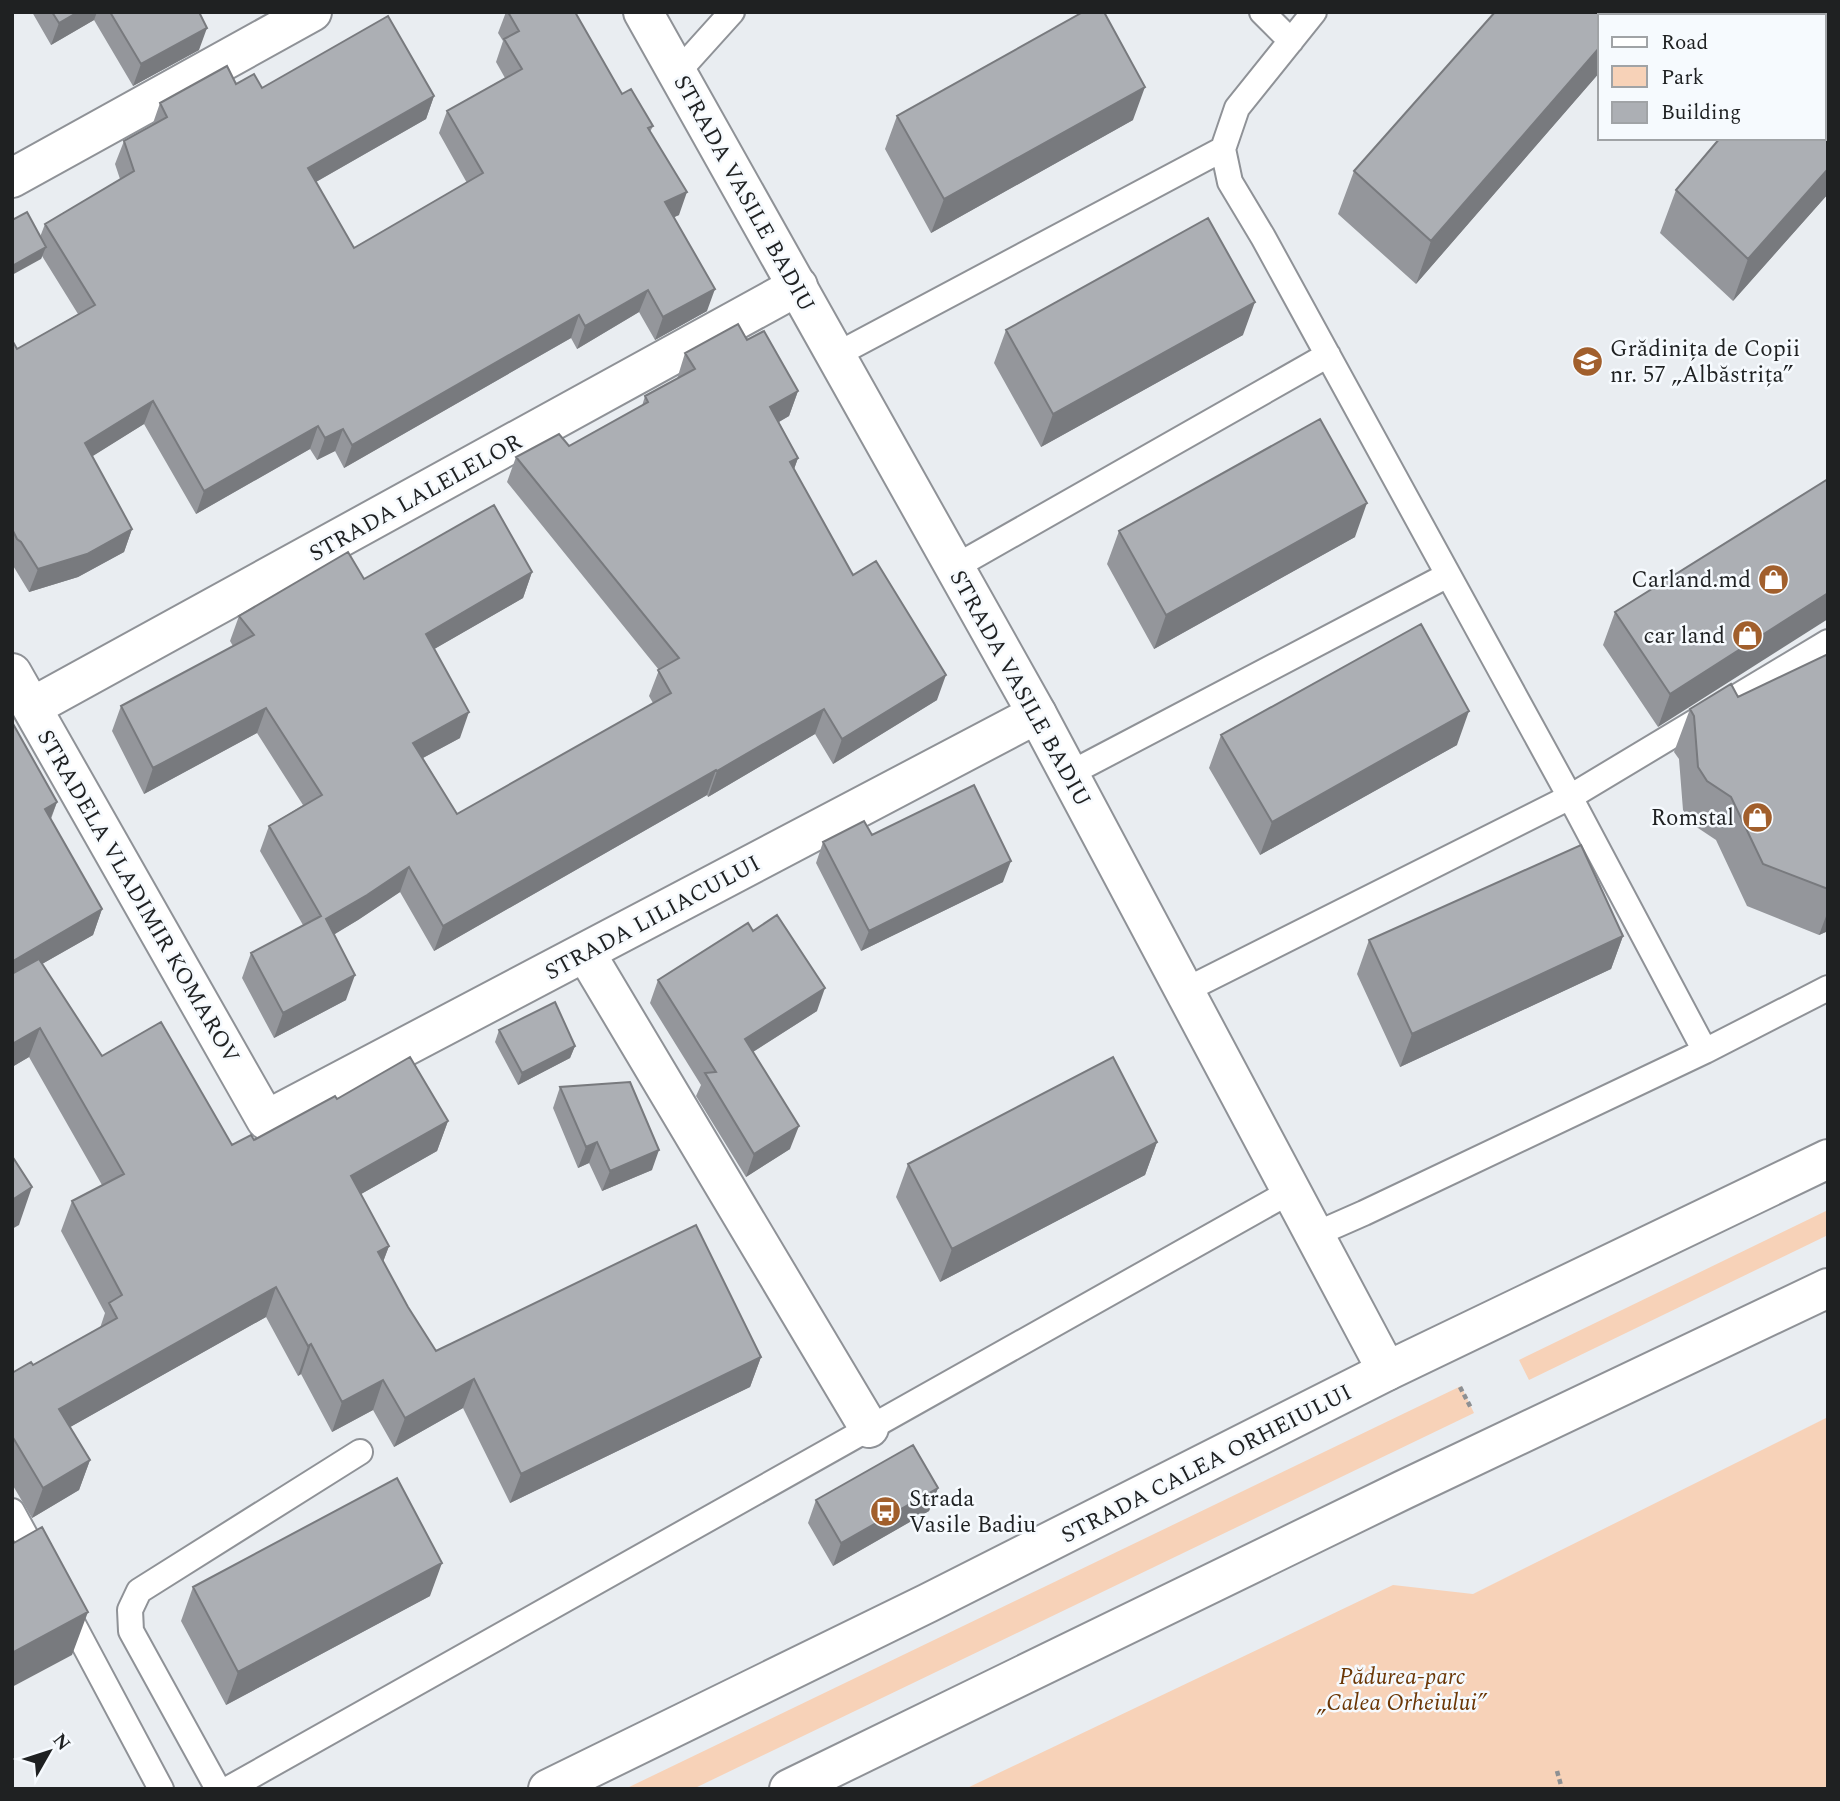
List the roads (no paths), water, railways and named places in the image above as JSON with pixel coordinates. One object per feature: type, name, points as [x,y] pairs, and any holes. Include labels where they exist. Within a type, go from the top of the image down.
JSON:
[{"type":"main road","points":[[12,177],[312,12]]},
{"type":"main road","name":"STRADA VASILE BADIU","points":[[643,12],[1037,714],[1387,1371]]},
{"type":"main road","name":"STRADA LALELELOR","points":[[32,707],[798,286]]},
{"type":"main road","name":"STRADELA VLADIMIR KOMAROV","points":[[12,673],[266,1120]]},
{"type":"main road","name":"STRADA LILIACULUI","points":[[266,1120],[1037,714]]},
{"type":"main road","points":[[585,952],[869,1428]]},
{"type":"main road","name":"STRADA CALEA ORHEIULUI","points":[[548,1789],[929,1603],[1387,1371],[1828,1159]]},
{"type":"main road","points":[[789,1789],[1403,1490],[1828,1288]]},
{"type":"lane","points":[[677,72],[732,12]]},
{"type":"lane","points":[[1262,12],[1291,41]]},
{"type":"lane","points":[[1314,12],[1237,108],[1223,149],[1230,182],[1263,237],[1570,797],[1705,1051]]},
{"type":"lane","points":[[836,355],[1223,149]]},
{"type":"lane","points":[[955,567],[1328,355]]},
{"type":"lane","points":[[1069,774],[1448,575]]},
{"type":"lane","points":[[1184,991],[1570,797],[1828,642]]},
{"type":"lane","points":[[1314,1235],[1705,1051],[1828,988]]},
{"type":"lane","points":[[228,1789],[1291,1191]]},
{"type":"lane","points":[[218,1789],[131,1631],[130,1610],[139,1591],[360,1452]]},
{"type":"lane","points":[[12,1511],[161,1789]]},
{"type":"place","name":"Grădinița de Copii nr. 57 „Albăstrița”","points":[[1587,361]]},
{"type":"place","name":"Carland.md","points":[[1774,579]]},
{"type":"place","name":"car land","points":[[1748,635]]},
{"type":"place","name":"Romstal","points":[[1757,817]]},
{"type":"place","name":"Strada Vasile Badiu","points":[[886,1511]]},
{"type":"park label","name":"Pădurea-parc „Calea Orheiului”","points":[[1402,1689]]}]
